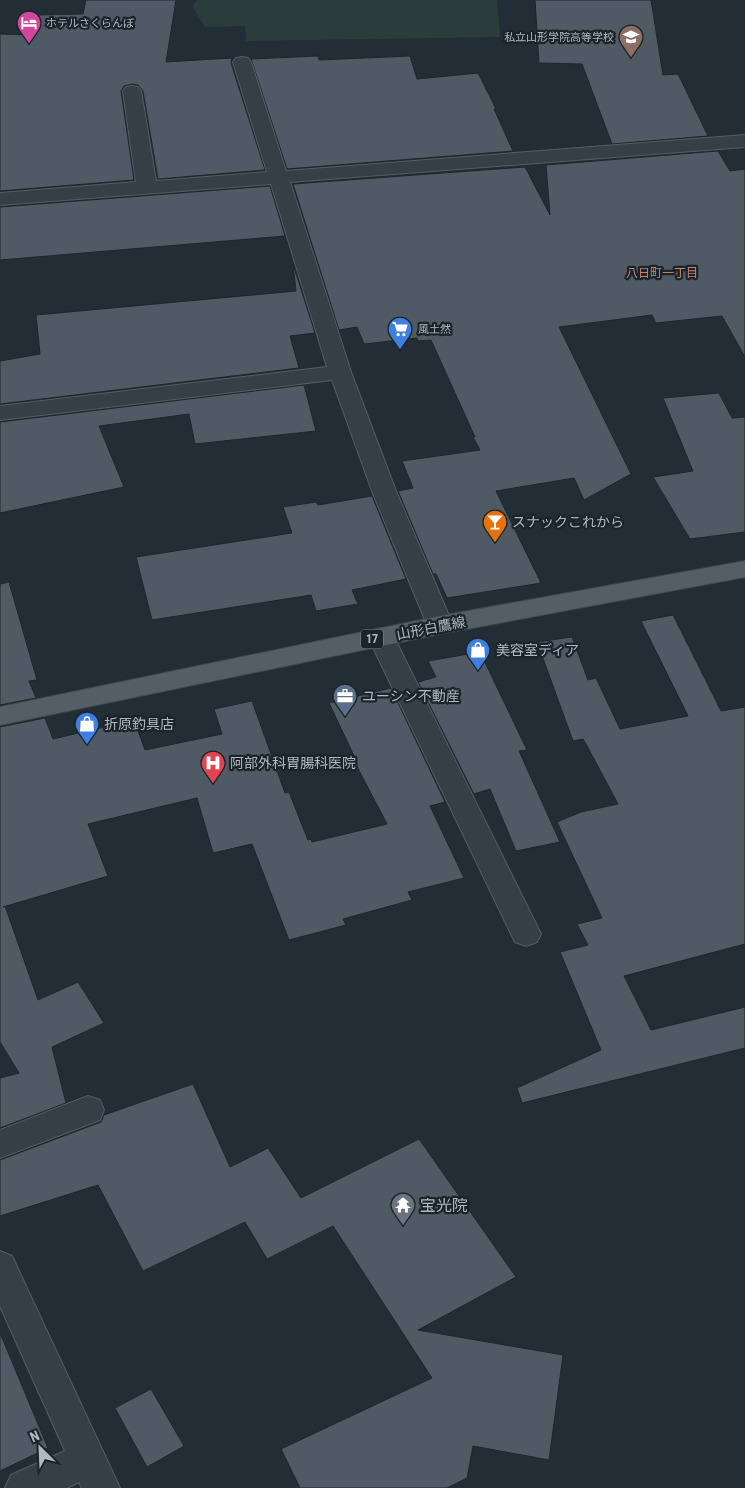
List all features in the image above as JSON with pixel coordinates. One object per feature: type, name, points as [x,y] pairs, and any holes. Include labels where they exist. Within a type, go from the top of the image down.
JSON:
[{"type":"main road","name":"山形白鷹線","points":[[0,716],[440,625],[745,569]]},
{"type":"street","points":[[242,62],[340,372],[384,491],[440,625]]},
{"type":"street","points":[[132,91],[147,188]]},
{"type":"street","points":[[0,199],[745,141]]},
{"type":"street","points":[[0,414],[340,372]]},
{"type":"street","points":[[381,637],[526,934]]},
{"type":"street","points":[[0,1144],[88,1110]]},
{"type":"street","points":[[0,1267],[94,1474],[24,1488]]},
{"type":"shaded area","points":[[197,0],[497,0],[500,37],[246,41],[245,26],[205,27],[192,6]]},
{"type":"building","points":[[86,0],[176,0],[166,62],[232,58],[231,63],[265,170],[158,179],[143,91],[138,85],[132,84],[124,86],[121,91],[134,180],[0,191],[0,34],[32,35],[36,15],[83,14]]},
{"type":"building","points":[[535,0],[651,0],[663,75],[678,74],[708,136],[612,144],[582,64],[539,63]]},
{"type":"building","points":[[318,56],[319,60],[410,56],[417,79],[478,73],[496,109],[494,109],[513,151],[287,169],[251,59]]},
{"type":"building","points":[[718,151],[730,171],[745,169],[745,357],[722,316],[656,323],[652,315],[559,327],[631,474],[584,500],[574,478],[496,491],[541,583],[447,598],[436,574],[433,574],[398,491],[413,488],[402,461],[480,450],[431,340],[418,341],[417,338],[364,344],[357,327],[339,330],[293,184],[525,167],[550,215],[546,165]]},
{"type":"building","points":[[270,186],[285,236],[0,260],[0,207]]},
{"type":"building","points":[[293,264],[315,333],[290,336],[299,368],[0,404],[0,361],[40,354],[36,315],[296,291]]},
{"type":"building","points":[[304,385],[316,431],[195,444],[189,414],[99,426],[124,487],[0,513],[0,422]]},
{"type":"building","points":[[719,393],[732,418],[745,417],[745,532],[690,539],[653,477],[693,471],[663,398]]},
{"type":"building","points":[[372,496],[406,579],[352,590],[358,604],[316,611],[311,595],[152,620],[136,557],[292,533],[283,507],[316,502],[318,505]]},
{"type":"building","points":[[9,582],[37,680],[29,681],[36,698],[0,705],[0,584]]},
{"type":"building","points":[[673,615],[721,711],[745,707],[745,944],[624,976],[651,1030],[745,1007],[745,1048],[522,1103],[517,1088],[601,1050],[560,952],[588,945],[577,924],[602,918],[557,822],[581,812],[618,804],[583,739],[573,741],[537,642],[572,637],[588,680],[596,678],[620,729],[688,716],[641,621]]},
{"type":"building","points":[[480,652],[527,750],[519,751],[560,842],[516,851],[490,789],[474,794],[418,682],[436,677],[428,661]]},
{"type":"building","points":[[391,688],[445,802],[430,806],[464,878],[408,892],[412,900],[343,919],[346,925],[289,940],[252,844],[213,853],[197,798],[88,824],[108,876],[5,906],[38,1000],[78,982],[104,1023],[52,1047],[66,1103],[0,1128],[0,1078],[19,1073],[0,1042],[0,727],[45,718],[53,739],[134,720],[145,750],[222,734],[214,709],[252,701],[285,793],[289,792],[308,840],[311,839],[312,842],[387,824],[354,761],[356,760],[329,703]]},
{"type":"building","points":[[193,1084],[230,1167],[268,1148],[301,1198],[419,1139],[516,1277],[418,1330],[563,1355],[549,1460],[473,1446],[467,1478],[447,1488],[300,1488],[281,1449],[432,1378],[333,1226],[267,1259],[245,1222],[143,1271],[98,1185],[0,1216],[0,1160],[101,1122],[104,1115]]},
{"type":"building","points":[[0,1333],[48,1448],[0,1471]]},
{"type":"building","points":[[151,1389],[184,1446],[147,1467],[115,1408]]},
{"type":"place","name":"ホテルさくらんぼ","points":[[29,44]]},
{"type":"place","name":"私立山形学院高等学校","points":[[631,58]]},
{"type":"place","name":"風土然","points":[[400,350]]},
{"type":"place","name":"スナックこれから","points":[[495,543]]},
{"type":"place","name":"美容室ディア","points":[[478,671]]},
{"type":"place","name":"ユーシン不動産","points":[[345,717]]},
{"type":"place","name":"折原釣具店","points":[[87,745]]},
{"type":"place","name":"阿部外科胃腸科医院","points":[[213,784]]},
{"type":"place","name":"宝光院","points":[[403,1226]]},
{"type":"district","name":"八日町一丁目","points":[[662,273]]}]
